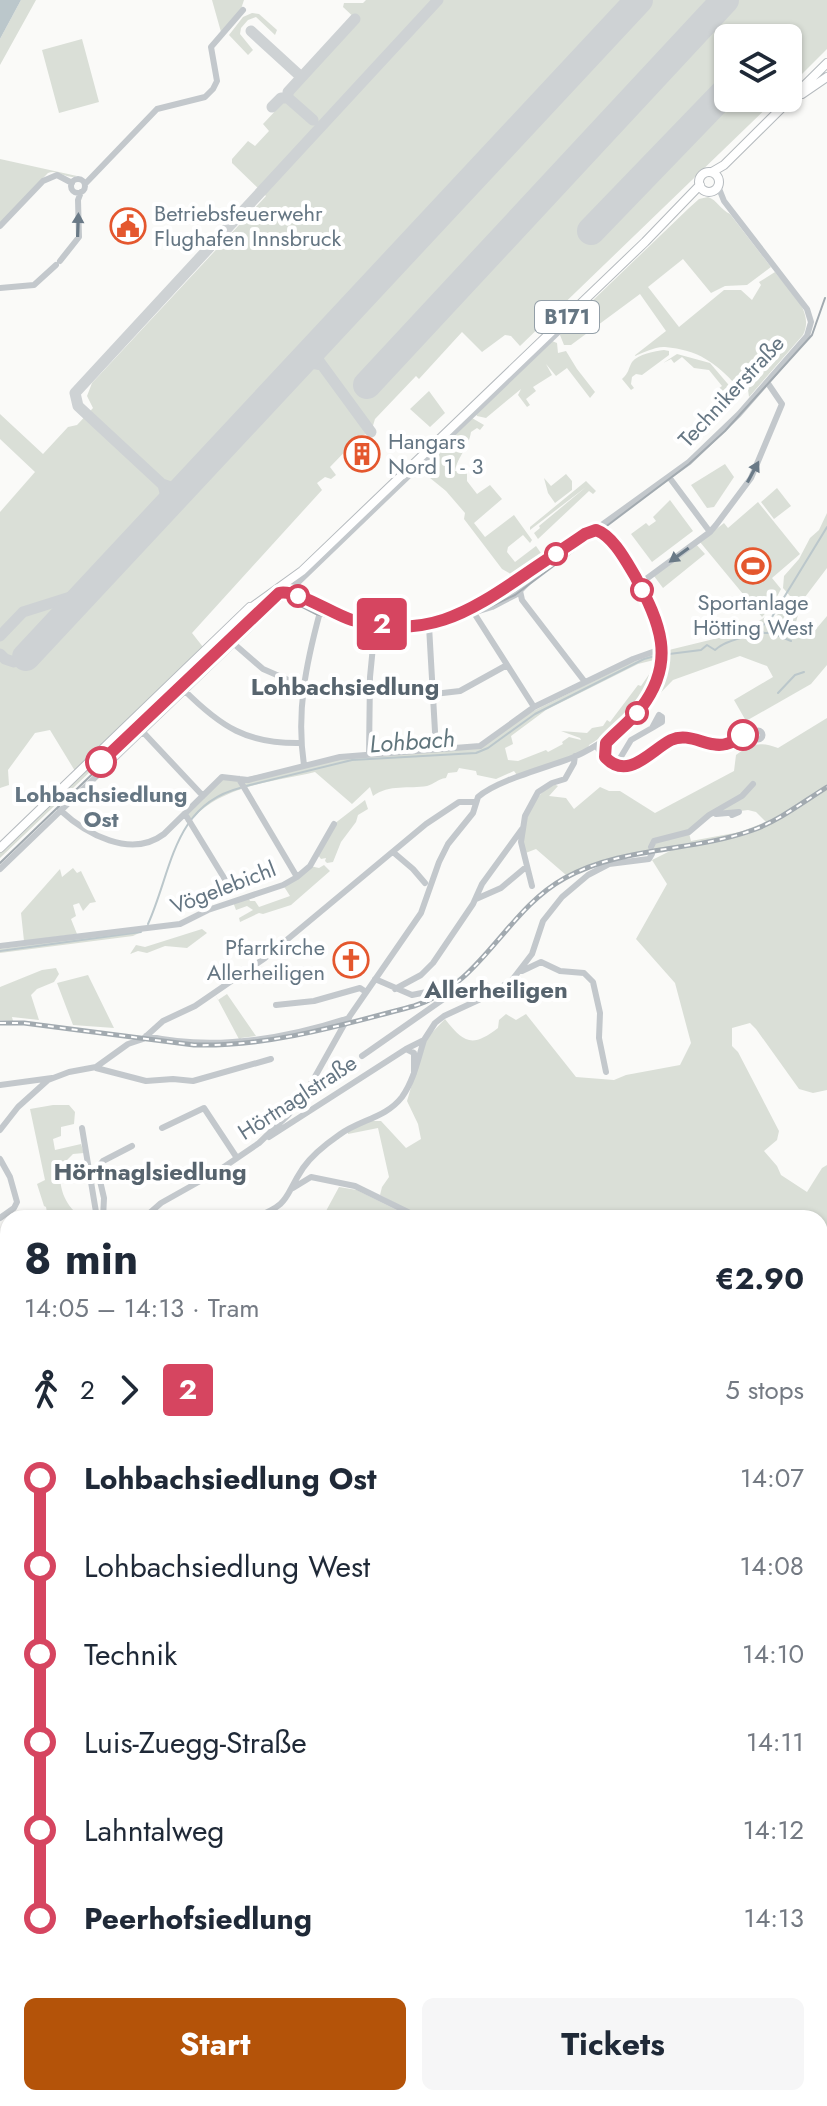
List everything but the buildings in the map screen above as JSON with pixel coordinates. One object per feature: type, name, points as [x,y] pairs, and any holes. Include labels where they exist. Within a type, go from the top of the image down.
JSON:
[{"type":"main road","name":"B171","points":[[802,87],[827,63]]},
{"type":"main road","points":[[802,92],[827,77]]},
{"type":"main road","name":"B171","points":[[0,848],[259,598],[280,589],[310,563],[694,194],[711,184],[724,165],[777,112]]},
{"type":"street","points":[[83,182],[95,176],[157,109],[203,98],[211,92],[217,81],[211,56],[212,45],[243,10]]},
{"type":"street","points":[[0,226],[46,178],[57,175],[72,183]]},
{"type":"street","points":[[72,183],[77,179],[83,182]]},
{"type":"street","points":[[0,288],[34,285],[58,263],[79,237],[78,200],[83,182]]},
{"type":"street","points":[[72,183],[73,191],[81,192]]},
{"type":"street","name":"Technikerstraße","points":[[280,589],[320,612],[349,622],[375,626],[429,626],[474,613],[518,594],[542,568],[669,477],[724,430],[807,336],[811,317],[711,184]]},
{"type":"street","points":[[0,869],[233,643],[280,589],[575,316]]},
{"type":"street","points":[[638,585],[710,532],[752,476],[782,404],[767,382]]},
{"type":"street","points":[[669,477],[710,532]]},
{"type":"street","points":[[259,1143],[293,1109],[320,1070],[349,1018],[421,913],[448,844],[473,813],[481,793],[596,746],[613,734],[641,704],[656,680],[661,654],[656,624],[638,585],[598,529]]},
{"type":"street","name":"Technikerstraße","points":[[474,613],[535,569],[542,568]]},
{"type":"street","points":[[511,585],[517,585],[518,594],[585,682]]},
{"type":"street","points":[[304,765],[301,743],[302,686],[320,612]]},
{"type":"street","points":[[474,613],[534,707]]},
{"type":"street","points":[[369,754],[370,677],[375,626]]},
{"type":"street","points":[[429,626],[436,749]]},
{"type":"street","points":[[233,643],[263,669],[302,686]]},
{"type":"street","points":[[241,785],[248,780],[340,757],[475,747],[484,744],[534,707],[656,649],[661,654]]},
{"type":"street","points":[[434,694],[460,691],[507,665]]},
{"type":"street","points":[[184,690],[211,716],[244,736],[280,743],[301,743]]},
{"type":"street","points":[[616,765],[630,741],[652,728]]},
{"type":"street","points":[[142,731],[203,796]]},
{"type":"street","points":[[596,746],[606,760],[616,765],[637,765],[678,739],[729,748],[754,736]]},
{"type":"street","points":[[395,989],[419,976],[431,965],[482,884],[522,829],[533,800],[545,787],[565,779],[575,756]]},
{"type":"street","points":[[60,810],[90,833],[111,841],[135,844],[159,838],[188,818],[203,796],[222,777],[227,776],[241,785],[297,877]]},
{"type":"street","points":[[270,1210],[282,1204],[305,1165],[337,1136],[376,1117],[403,1095],[414,1073],[424,1040],[440,1019],[512,980],[520,972],[532,954],[543,921],[568,891],[605,866],[651,853],[654,841],[689,832],[709,815],[742,796],[753,784]]},
{"type":"street","points":[[0,1085],[52,1078],[96,1067],[128,1044],[146,1036],[163,1021],[246,973],[426,824],[459,802],[475,802]]},
{"type":"street","points":[[709,815],[734,810],[739,812],[732,815]]},
{"type":"street","points":[[188,818],[229,886]]},
{"type":"street","name":"Vögelebichl","points":[[0,946],[180,924],[208,910],[276,888],[297,877],[310,866],[334,824]]},
{"type":"street","points":[[522,829],[521,842],[532,886]]},
{"type":"street","points":[[393,852],[425,883]]},
{"type":"street","points":[[474,901],[501,888],[526,867]]},
{"type":"street","points":[[475,1001],[541,962],[560,971],[582,972],[594,984],[606,1072]]},
{"type":"street","points":[[375,979],[412,995],[486,985],[493,989]]},
{"type":"street","points":[[276,1005],[312,1002],[360,988],[366,992]]},
{"type":"street","points":[[362,1056],[455,991]]},
{"type":"street","points":[[146,1036],[235,1043],[349,1018]]},
{"type":"street","name":"Hörtnaglstraße","points":[[153,1210],[424,1040]]},
{"type":"street","points":[[406,1049],[414,1053],[414,1073]]},
{"type":"street","points":[[96,1067],[146,1081],[193,1081],[271,1059]]},
{"type":"street","points":[[0,1130],[18,1107],[52,1078]]},
{"type":"street","points":[[162,1128],[204,1108],[237,1158]]},
{"type":"street","points":[[82,1128],[88,1178],[98,1210]]},
{"type":"street","points":[[102,1210],[104,1197],[97,1168],[103,1161],[132,1146]]},
{"type":"street","points":[[0,1159],[10,1177],[17,1202],[11,1210]]},
{"type":"street","points":[[293,1188],[311,1177],[349,1184],[403,1210]]},
{"type":"shaded area","points":[[0,0],[21,0],[0,39]]},
{"type":"shaded area","points":[[21,0],[36,0],[0,65],[0,39]]},
{"type":"shaded area","points":[[212,0],[244,0],[240,12],[221,32]]},
{"type":"shaded area","points":[[366,0],[827,0],[827,49],[802,74],[802,24],[714,24],[714,112],[762,112],[520,346],[511,336],[505,335],[482,352],[462,332],[419,379],[416,376],[375,419],[371,432],[359,437],[330,467],[336,475],[331,479],[325,477],[317,483],[322,490],[192,633],[203,647],[75,771],[50,730],[35,733],[8,770],[9,785],[0,788],[0,512],[35,472],[0,439],[0,414],[43,454],[68,427],[77,425],[93,408],[87,396],[92,383],[266,196],[232,163],[232,159],[248,141],[255,146],[269,131],[263,124],[359,22],[343,7],[344,3],[363,3]]},
{"type":"shaded area","points":[[259,14],[277,30],[275,35],[256,17],[248,20],[240,34],[253,50],[248,55],[229,35],[243,17]]},
{"type":"shaded area","points":[[82,39],[99,102],[59,113],[42,50]]},
{"type":"shaded area","points":[[0,159],[77,176],[48,173],[0,223]]},
{"type":"shaded area","points":[[708,197],[730,214],[771,267],[747,285],[725,286],[711,293],[683,259],[648,287],[679,327],[724,290],[741,290],[752,300],[761,285],[759,282],[775,272],[799,301],[806,326],[803,335],[749,397],[747,382],[737,386],[721,370],[696,354],[661,347],[634,356],[666,331],[640,294],[571,345],[564,345],[561,331],[689,208],[699,199]]},
{"type":"shaded area","points":[[552,341],[557,343],[558,353],[566,351],[595,392],[590,398],[567,368],[556,376],[546,364],[552,375],[533,387],[536,391],[526,399],[530,405],[527,407],[518,395],[521,389],[486,418],[477,416],[476,414]]},
{"type":"shaded area","points":[[669,351],[669,355],[642,375],[632,377],[634,388],[631,390],[622,379],[632,362],[642,355]]},
{"type":"shaded area","points":[[677,354],[710,363],[733,390],[718,398],[714,392],[722,386],[709,370],[694,368],[682,357],[674,363],[671,359],[663,363]]},
{"type":"shaded area","points":[[429,391],[445,413],[430,427],[410,409]]},
{"type":"shaded area","points":[[472,418],[484,425],[480,430],[477,428],[471,432],[455,471],[467,471],[467,481],[477,494],[490,485],[502,499],[474,523],[485,537],[514,515],[532,540],[530,543],[523,535],[508,547],[507,552],[515,562],[536,546],[543,556],[516,577],[502,569],[464,519],[465,513],[446,491],[419,469]]},
{"type":"shaded area","points":[[725,464],[734,477],[714,507],[707,508],[691,485]]},
{"type":"shaded area","points":[[566,474],[572,481],[572,490],[555,503],[544,478],[551,486]]},
{"type":"shaded area","points":[[586,481],[596,491],[593,494],[589,491],[538,539],[534,533],[539,526],[586,487],[530,530],[530,527]]},
{"type":"shaded area","points":[[777,488],[791,506],[774,519],[761,502]]},
{"type":"shaded area","points":[[670,500],[693,531],[652,562],[631,534],[646,523],[649,526],[656,521],[653,517]]},
{"type":"shaded area","name":"Sportanlage Hötting West","points":[[758,502],[800,554],[772,578],[781,589],[762,617],[700,542],[724,523],[728,528]]},
{"type":"shaded area","points":[[827,513],[827,568],[802,601],[794,629],[803,638],[811,635],[827,616],[827,665],[811,684],[746,721],[734,700],[773,677],[767,666],[740,656],[673,680],[638,716],[658,685],[665,654],[669,650],[731,634],[765,617],[769,627],[790,596],[783,588],[784,576],[819,530]]},
{"type":"shaded area","points":[[695,543],[705,554],[663,588],[654,576]]},
{"type":"shaded area","points":[[266,600],[130,733],[104,753],[96,766],[0,858],[0,852],[232,629]]},
{"type":"shaded area","points":[[657,653],[658,659],[638,664],[546,710],[511,736],[513,744],[505,748],[508,760],[518,761],[546,750],[548,752],[569,737],[581,740],[561,731],[587,733],[592,728],[603,726],[607,720],[610,722],[638,685],[641,686],[650,673],[654,673],[627,714],[589,745],[588,750],[519,778],[514,771],[496,779],[459,768],[457,772],[448,773],[446,778],[427,786],[392,788],[373,796],[370,787],[352,804],[315,772],[231,793],[215,800],[190,822],[186,822],[185,814],[222,777],[239,779],[340,757],[475,747],[523,716],[630,663]]},
{"type":"shaded area","points":[[827,718],[827,1090],[813,1093],[799,1089],[750,1023],[732,1028],[732,1046],[779,1131],[777,1140],[764,1151],[781,1175],[807,1192],[827,1165],[827,1210],[408,1210],[380,1195],[389,1177],[378,1128],[348,1134],[348,1131],[371,1121],[381,1121],[406,1148],[421,1139],[407,1101],[425,1040],[445,1019],[463,1038],[475,1040],[498,1028],[499,1020],[506,1014],[516,1020],[526,1014],[576,1077],[614,1080],[680,1065],[691,1043],[675,983],[636,939],[667,884],[652,860],[682,845],[604,860],[566,875],[536,849],[523,854],[527,814],[552,783],[558,786],[549,796],[566,798],[574,809],[600,787],[620,791],[655,813],[734,771],[736,755],[746,748],[766,745],[778,748]],"holes":[[[748,810],[756,812],[766,822],[740,832],[691,841],[689,833],[709,815]]]},
{"type":"shaded area","points":[[365,800],[368,809],[358,815],[333,862],[327,863],[326,858],[321,859],[318,855],[334,824]]},
{"type":"shaded area","points":[[324,865],[330,871],[291,905],[259,913],[240,922],[239,918],[253,910],[247,906],[236,910],[233,902],[248,897],[259,907],[290,896],[283,885],[310,866],[319,868]]},
{"type":"shaded area","points":[[73,868],[77,873],[81,871],[96,902],[90,903],[83,911],[79,903],[73,905],[76,916],[71,919],[77,934],[24,941],[21,913],[60,869],[62,877]]},
{"type":"shaded area","points":[[147,929],[133,936],[0,953],[0,949]]},
{"type":"shaded area","points":[[202,929],[207,933],[187,948],[165,946],[147,953],[138,951],[130,954],[136,945],[145,947]]},
{"type":"shaded area","points":[[56,968],[59,974],[54,982],[31,995],[39,1020],[12,1017],[13,1021],[0,1020],[0,987],[42,970]]},
{"type":"shaded area","points":[[88,975],[114,1028],[73,1025],[57,983]]},
{"type":"shaded area","points":[[227,994],[256,1036],[241,1038],[240,1041],[218,1000]]},
{"type":"shaded area","points":[[69,1105],[75,1112],[74,1124],[61,1127],[61,1136],[53,1139],[55,1150],[81,1144],[84,1153],[73,1154],[60,1167],[62,1189],[74,1210],[47,1210],[44,1206],[37,1184],[45,1180],[30,1109]]},
{"type":"shaded area","points":[[339,1187],[357,1190],[397,1210],[327,1210]]},
{"type":"waterway","name":"Lohbach","points":[[661,655],[701,650],[707,645],[715,650],[760,628],[772,617],[827,527]]},
{"type":"waterway","points":[[760,629],[791,641]]},
{"type":"waterway","name":"Lohbach","points":[[246,786],[352,760],[476,753],[488,748],[535,714],[655,656]]},
{"type":"waterway","points":[[778,693],[795,675],[804,672]]},
{"type":"waterway","name":"Lohbach","points":[[148,924],[178,842],[188,825],[201,809],[218,797],[240,788]]},
{"type":"waterway","name":"Lohbach","points":[[0,951],[141,932]]},
{"type":"taxiway","points":[[189,482],[176,489],[162,484],[78,406],[75,393],[438,0]]},
{"type":"taxiway","points":[[288,98],[288,92],[355,19]]},
{"type":"taxiway","points":[[251,31],[298,74]]},
{"type":"taxiway","points":[[272,107],[281,98],[288,98]]},
{"type":"taxiway","points":[[288,98],[313,120]]},
{"type":"taxiway","points":[[322,339],[317,350],[319,361],[371,432]]},
{"type":"taxiway","points":[[293,371],[306,362],[322,365]]},
{"type":"taxiway","points":[[162,510],[167,500],[163,485]]},
{"type":"taxiway","points":[[0,636],[23,612],[90,588]]},
{"type":"taxiway","points":[[0,654],[14,662],[26,657]]},
{"type":"runway","points":[[26,657],[639,0]]},
{"type":"runway","points":[[367,385],[725,0]]},
{"type":"runway","points":[[591,231],[714,104]]},
{"type":"tram line","points":[[0,863],[273,600],[285,598],[316,614],[356,625],[408,629],[459,621],[515,595],[689,464],[725,431],[812,335],[825,298]]},
{"type":"tram line","name":"2","points":[[101,762],[279,593],[290,592],[333,614],[361,622],[402,625],[434,623],[472,610],[585,534],[596,530],[607,536],[632,572],[655,616],[663,649],[660,671],[651,692],[638,711],[606,743],[605,757],[615,764],[631,765],[677,738],[688,737],[723,745],[743,735]]},
{"type":"tram line","points":[[592,531],[602,534],[612,543],[633,572],[656,619],[663,646],[659,673],[648,698],[607,742],[604,751],[606,758],[624,766],[681,737],[724,745],[747,733]]},
{"type":"railway","points":[[0,1023],[24,1023],[194,1045],[222,1045],[278,1039],[414,1006],[438,996],[458,982],[526,909],[565,878],[610,860],[753,830],[782,816],[827,787]]},
{"type":"place","name":"Betriebsfeuerwehr Flughafen Innsbruck","points":[[128,226]]},
{"type":"place","name":"Hangars Nord 1 - 3","points":[[362,454]]},
{"type":"place","name":"Sportanlage Hötting West","points":[[753,566]]},
{"type":"place","name":"Lohbachsiedlung Ost","points":[[101,762]]},
{"type":"place","name":"Pfarrkirche Allerheiligen","points":[[351,960]]},
{"type":"district","name":"Lohbachsiedlung","points":[[345,686]]},
{"type":"district","name":"Allerheiligen","points":[[496,989]]},
{"type":"district","name":"Hörtnaglsiedlung","points":[[150,1171]]}]
